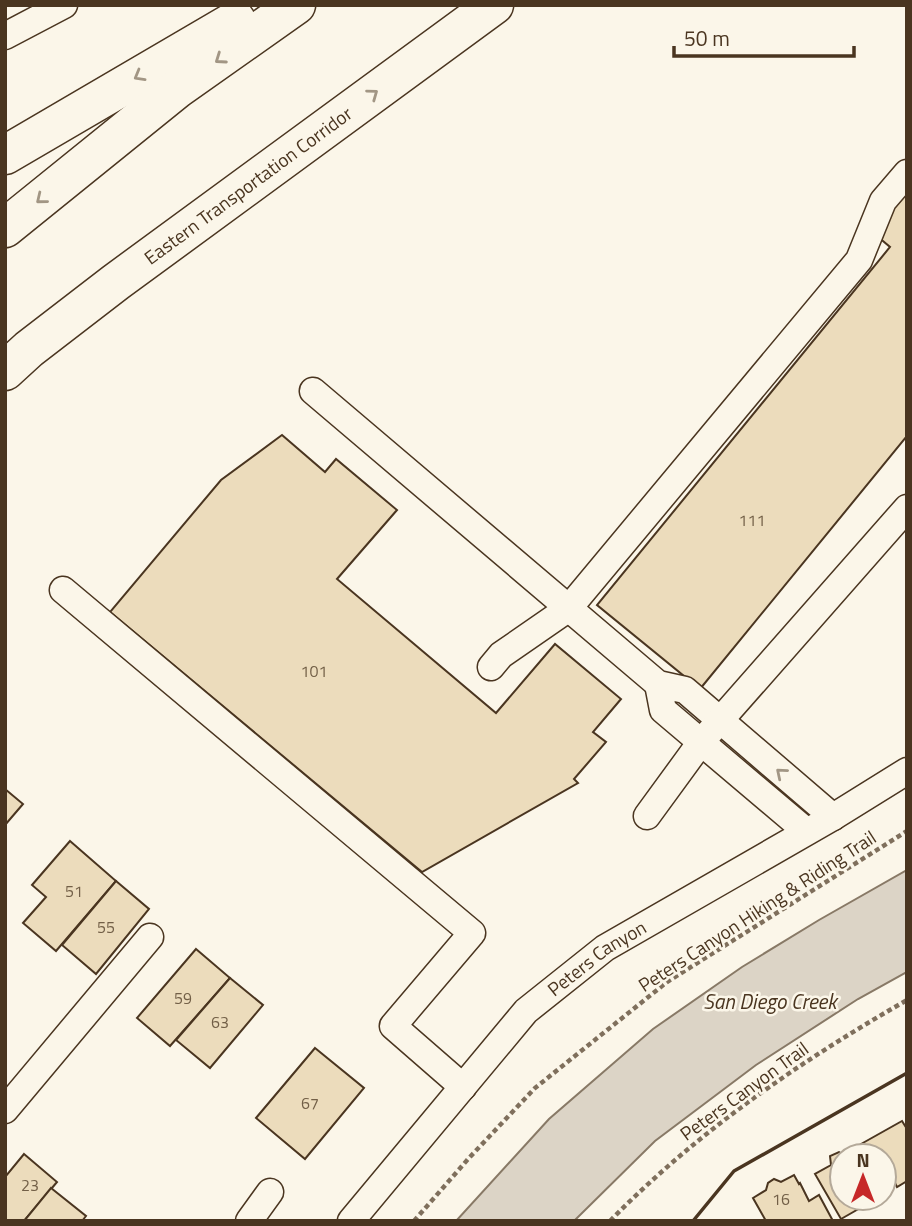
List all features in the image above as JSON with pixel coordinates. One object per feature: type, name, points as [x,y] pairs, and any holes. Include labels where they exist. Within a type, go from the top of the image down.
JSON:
[{"type":"highway","points":[[5,155],[262,5]]},
{"type":"highway","points":[[5,228],[177,89],[296,5]]},
{"type":"highway","name":"Eastern Transportation Corridor","points":[[5,370],[116,282],[494,5]]},
{"type":"highway","points":[[5,392],[116,282]]},
{"type":"street","points":[[8,29],[64,5]]},
{"type":"street","points":[[491,667],[501,655],[569,608],[859,260],[883,201],[907,173]]},
{"type":"street","points":[[313,391],[658,684],[685,690],[833,817]]},
{"type":"street","points":[[647,816],[702,742],[907,508]]},
{"type":"street","points":[[63,590],[472,933],[393,1026],[463,1087]]},
{"type":"street","points":[[658,684],[663,710],[806,831]]},
{"type":"street","name":"Peters Canyon","points":[[351,1221],[526,1011],[605,948],[833,817],[907,771]]},
{"type":"street","points":[[5,1110],[150,937]]},
{"type":"street","points":[[249,1221],[270,1192]]},
{"type":"path","name":"Peters Canyon Hiking & Riding Trail","points":[[414,1221],[535,1088],[667,982],[907,831]]},
{"type":"path","name":"Peters Canyon Trail","points":[[610,1221],[640,1190],[731,1114],[830,1045],[907,1000]]},
{"type":"water","name":"San Diego Creek","points":[[907,870],[907,972],[858,999],[756,1065],[655,1141],[574,1221],[456,1221],[549,1119],[653,1029],[742,967]]},
{"type":"building","points":[[907,191],[907,436],[700,689],[597,605],[890,247],[871,231]]},
{"type":"building","points":[[282,435],[325,472],[336,459],[397,510],[337,579],[496,713],[555,644],[621,699],[593,732],[606,742],[574,779],[578,783],[422,872],[110,612],[221,480]]},
{"type":"building","points":[[5,789],[23,804],[5,825]]},
{"type":"building","points":[[70,841],[116,881],[56,951],[23,923],[46,897],[32,885]]},
{"type":"building","points":[[116,881],[149,909],[96,974],[62,945]]},
{"type":"building","points":[[196,949],[230,978],[170,1046],[137,1018]]},
{"type":"building","points":[[230,978],[263,1005],[210,1068],[176,1040]]},
{"type":"building","points":[[315,1048],[364,1088],[305,1159],[256,1118]]},
{"type":"building","points":[[902,1121],[907,1129],[907,1181],[898,1186],[898,1142],[865,1142]]},
{"type":"building","points":[[24,1154],[57,1182],[24,1221],[5,1221],[5,1177]]},
{"type":"building","points":[[828,1167],[828,1196],[815,1174]]},
{"type":"building","points":[[794,1175],[809,1201],[819,1195],[833,1221],[766,1221],[753,1198],[766,1190],[768,1183],[774,1179],[781,1182]]},
{"type":"building","points":[[51,1188],[86,1216],[82,1221],[24,1221]]},
{"type":"building","points":[[837,1212],[853,1212],[841,1219]]},
{"type":"wall","points":[[693,1221],[734,1171],[907,1073]]}]
